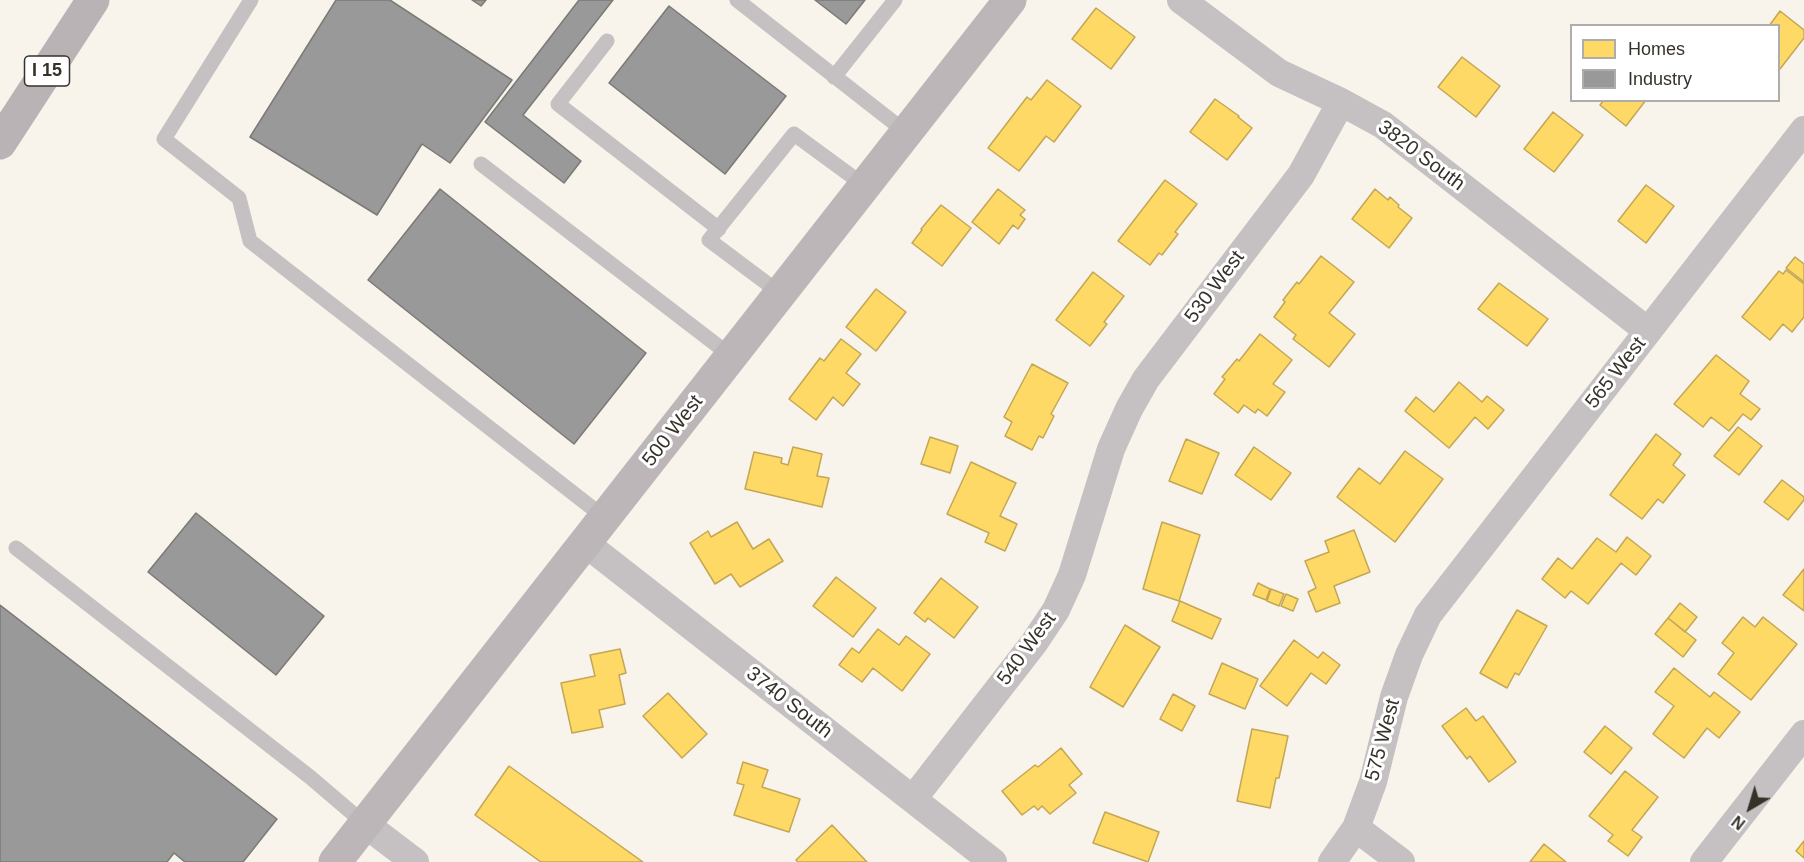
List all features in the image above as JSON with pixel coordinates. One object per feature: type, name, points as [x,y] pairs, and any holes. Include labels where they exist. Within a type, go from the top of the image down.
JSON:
[{"type":"highway","name":"I 15","points":[[0,143],[93,0]]},
{"type":"main road","name":"500 West","points":[[335,862],[1010,0]]},
{"type":"street","name":"3820 South","points":[[1181,0],[1279,73],[1383,125],[1648,331]]},
{"type":"street","name":"530 West","points":[[1100,478],[1129,409],[1146,379],[1301,175],[1341,102]]},
{"type":"street","name":"565 West","points":[[1428,615],[1804,130]]},
{"type":"street","name":"540 West","points":[[913,799],[1034,643],[1056,610],[1078,557],[1100,478]]},
{"type":"street","name":"3740 South","points":[[585,543],[993,862]]},
{"type":"street","name":"575 West","points":[[1332,862],[1356,828],[1373,782],[1394,697],[1409,655],[1428,615]]},
{"type":"street","points":[[1704,862],[1804,734]]},
{"type":"street","points":[[365,824],[415,862]]},
{"type":"street","points":[[1356,828],[1401,862]]},
{"type":"lane","points":[[251,0],[164,139],[239,198],[250,241],[605,518]]},
{"type":"lane","points":[[736,0],[907,133]]},
{"type":"lane","points":[[834,76],[895,0]]},
{"type":"lane","points":[[607,41],[558,104],[719,229]]},
{"type":"lane","points":[[780,294],[709,240],[794,134],[865,186]]},
{"type":"lane","points":[[481,164],[731,356]]},
{"type":"lane","points":[[16,548],[310,777],[365,824]]},
{"type":"building: Homes","points":[[1096,8],[1135,37],[1111,69],[1072,39]]},
{"type":"building: Homes","points":[[1780,11],[1804,30],[1804,38],[1780,69],[1780,24],[1770,24]]},
{"type":"building: Homes","points":[[1462,57],[1500,86],[1476,117],[1438,87]]},
{"type":"building: Homes","points":[[1047,80],[1081,106],[1054,142],[1046,136],[1019,171],[988,148],[1027,97],[1031,100]]},
{"type":"building: Homes","points":[[1215,99],[1252,128],[1227,160],[1190,132]]},
{"type":"building: Homes","points":[[1602,102],[1644,102],[1626,126],[1600,105]]},
{"type":"building: Homes","points":[[1553,112],[1583,135],[1554,172],[1524,149]]},
{"type":"building: Homes","points":[[1165,180],[1197,204],[1175,232],[1178,234],[1162,255],[1159,253],[1150,265],[1118,241]]},
{"type":"building: Homes","points":[[1646,185],[1674,206],[1646,243],[1618,221]]},
{"type":"building: Homes","points":[[998,189],[1025,210],[1020,215],[1025,219],[1018,229],[1013,225],[999,244],[972,222]]},
{"type":"building: Homes","points":[[1375,189],[1388,200],[1390,197],[1412,218],[1389,248],[1352,219]]},
{"type":"building: Homes","points":[[941,205],[971,228],[942,266],[912,243]]},
{"type":"building: Homes","points":[[1321,256],[1354,282],[1329,313],[1355,334],[1329,367],[1293,339],[1296,335],[1274,317],[1285,302],[1283,300]]},
{"type":"building: Homes","points":[[1795,257],[1804,264],[1804,282],[1786,268]]},
{"type":"building: Homes","points":[[1786,270],[1804,284],[1804,317],[1792,332],[1783,324],[1770,340],[1742,317],[1779,271],[1783,274]]},
{"type":"building: Homes","points":[[1093,272],[1124,296],[1104,322],[1107,324],[1090,346],[1056,320]]},
{"type":"building: Homes","points":[[1499,283],[1548,319],[1527,346],[1478,309]]},
{"type":"building: Homes","points":[[876,289],[906,312],[876,351],[846,327]]},
{"type":"building: Homes","points":[[1260,334],[1292,360],[1273,384],[1285,392],[1267,416],[1258,409],[1255,413],[1244,405],[1238,413],[1214,394],[1225,379],[1222,377],[1237,359],[1239,361]]},
{"type":"building: Homes","points":[[841,339],[861,354],[846,373],[860,384],[843,406],[833,397],[816,420],[789,399],[820,358],[824,361]]},
{"type":"building: Homes","points":[[1716,355],[1749,381],[1740,394],[1760,409],[1751,420],[1743,414],[1729,431],[1711,417],[1703,427],[1674,404]]},
{"type":"building: Homes","points":[[1032,364],[1068,383],[1051,414],[1054,416],[1043,438],[1039,436],[1032,450],[1005,436],[1012,422],[1004,417]]},
{"type":"building: Homes","points":[[1459,382],[1482,402],[1487,396],[1504,410],[1488,429],[1475,417],[1449,448],[1405,411],[1416,397],[1434,412]]},
{"type":"building: Homes","points":[[1738,427],[1762,446],[1739,475],[1714,456]]},
{"type":"building: Homes","points":[[1656,434],[1681,454],[1673,465],[1685,475],[1663,503],[1658,499],[1642,519],[1610,495]]},
{"type":"building: Homes","points":[[930,437],[958,446],[950,473],[921,464]]},
{"type":"building: Homes","points":[[1186,439],[1219,453],[1202,494],[1169,481]]},
{"type":"building: Homes","points":[[793,447],[822,454],[817,476],[829,478],[822,507],[745,489],[754,452],[782,458],[781,463],[788,465]]},
{"type":"building: Homes","points":[[1254,447],[1291,473],[1271,500],[1235,475]]},
{"type":"building: Homes","points":[[1405,451],[1443,479],[1395,542],[1337,497],[1359,468],[1380,484]]},
{"type":"building: Homes","points":[[971,462],[1016,483],[1000,516],[1017,524],[1005,551],[985,542],[989,533],[947,514]]},
{"type":"building: Homes","points":[[1782,480],[1804,497],[1788,520],[1764,502]]},
{"type":"building: Homes","points":[[737,522],[753,549],[769,539],[783,561],[740,587],[731,574],[715,584],[690,543],[708,531],[711,537]]},
{"type":"building: Homes","points":[[1162,522],[1200,535],[1179,601],[1143,589]]},
{"type":"building: Homes","points":[[1354,530],[1370,572],[1334,586],[1340,603],[1316,612],[1308,592],[1316,588],[1305,561],[1329,552],[1325,541]]},
{"type":"building: Homes","points":[[1627,537],[1651,556],[1636,575],[1621,563],[1588,604],[1571,591],[1565,598],[1542,579],[1558,558],[1572,569],[1597,538],[1616,552]]},
{"type":"building: Homes","points":[[1804,569],[1804,611],[1783,595]]},
{"type":"building: Homes","points":[[836,577],[876,608],[853,637],[813,606]]},
{"type":"building: Homes","points":[[941,578],[978,607],[954,638],[928,618],[925,622],[914,613]]},
{"type":"building: Homes","points":[[1258,583],[1270,589],[1266,600],[1253,595]]},
{"type":"building: Homes","points":[[1271,589],[1284,594],[1279,606],[1267,601]]},
{"type":"building: Homes","points":[[1286,594],[1298,599],[1293,611],[1281,606]]},
{"type":"building: Homes","points":[[1180,601],[1221,619],[1212,639],[1172,621]]},
{"type":"building: Homes","points":[[1680,603],[1697,617],[1685,632],[1668,618]]},
{"type":"building: Homes","points":[[1517,610],[1547,626],[1519,675],[1515,673],[1507,688],[1480,673]]},
{"type":"building: Homes","points":[[1743,617],[1755,627],[1763,617],[1797,644],[1751,700],[1718,674],[1734,653],[1722,643]]},
{"type":"building: Homes","points":[[1668,618],[1696,640],[1683,657],[1655,634]]},
{"type":"building: Homes","points":[[1125,625],[1160,647],[1123,707],[1090,687]]},
{"type":"building: Homes","points":[[878,629],[899,645],[906,636],[930,654],[902,691],[873,668],[862,682],[839,665],[852,648],[859,653]]},
{"type":"building: Homes","points":[[1294,640],[1318,658],[1323,652],[1340,665],[1326,684],[1311,673],[1287,706],[1260,686]]},
{"type":"building: Homes","points":[[620,649],[626,673],[619,675],[625,704],[599,710],[603,727],[572,733],[561,683],[595,676],[590,655]]},
{"type":"building: Homes","points":[[1222,663],[1258,679],[1245,709],[1209,694]]},
{"type":"building: Homes","points":[[1674,668],[1710,697],[1714,692],[1740,712],[1719,738],[1707,728],[1684,758],[1653,734],[1674,706],[1655,692]]},
{"type":"building: Homes","points":[[668,693],[707,734],[682,758],[643,716]]},
{"type":"building: Homes","points":[[1173,694],[1195,706],[1182,731],[1160,719]]},
{"type":"building: Homes","points":[[1466,708],[1476,721],[1483,716],[1516,762],[1489,782],[1470,756],[1467,759],[1442,726]]},
{"type":"building: Homes","points":[[1605,726],[1632,748],[1611,774],[1584,752]]},
{"type":"building: Homes","points":[[1252,729],[1288,736],[1270,808],[1237,801]]},
{"type":"building: Homes","points":[[1061,748],[1082,774],[1069,785],[1076,793],[1050,814],[1042,806],[1038,810],[1034,806],[1022,815],[1002,791],[1035,765],[1038,767]]},
{"type":"building: Homes","points":[[743,762],[768,770],[762,787],[800,799],[789,832],[734,815],[744,785],[737,783]]},
{"type":"building: Homes","points":[[509,766],[643,862],[541,862],[475,815]]},
{"type":"building: Homes","points":[[1625,771],[1658,797],[1632,830],[1642,837],[1628,856],[1608,841],[1613,835],[1589,816]]},
{"type":"building: Homes","points":[[1105,812],[1159,832],[1148,862],[1093,843]]},
{"type":"building: Homes","points":[[832,825],[867,862],[798,862],[796,860]]},
{"type":"building: Homes","points":[[1804,841],[1804,858],[1796,851]]},
{"type":"building: Homes","points":[[1544,844],[1566,862],[1530,862]]},
{"type":"building: Industry","points":[[336,0],[390,0],[512,80],[450,163],[422,144],[377,215],[250,137]]},
{"type":"building: Industry","points":[[472,0],[486,0],[481,6]]},
{"type":"building: Industry","points":[[579,0],[613,0],[523,115],[581,161],[564,183],[485,122]]},
{"type":"building: Industry","points":[[815,0],[865,0],[846,24]]},
{"type":"building: Industry","points":[[669,6],[786,96],[725,174],[609,83]]},
{"type":"building: Industry","points":[[440,189],[646,353],[574,444],[368,280]]},
{"type":"building: Industry","points":[[196,513],[324,616],[276,675],[148,572]]},
{"type":"building: Industry","points":[[0,605],[277,819],[243,862],[185,862],[174,853],[167,862],[0,862]]}]
